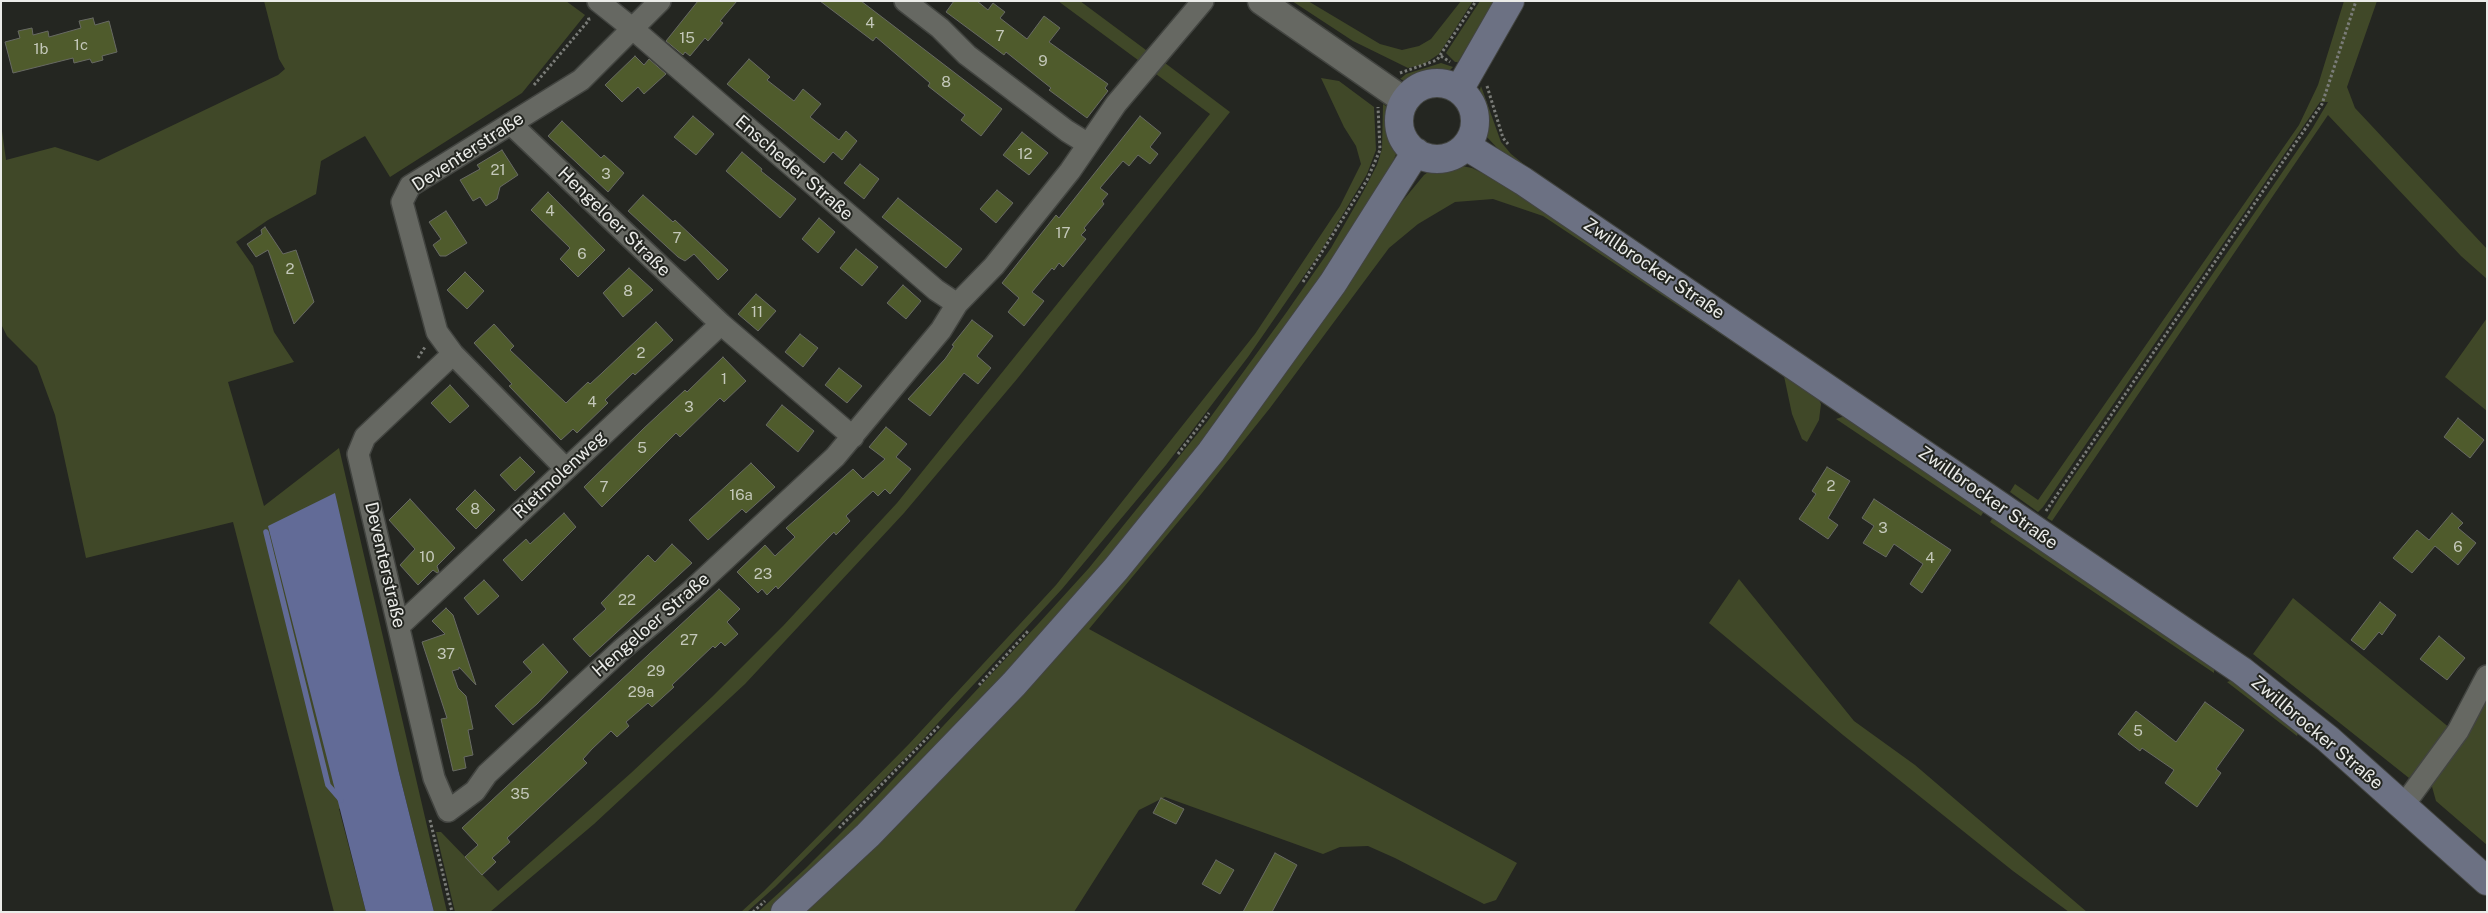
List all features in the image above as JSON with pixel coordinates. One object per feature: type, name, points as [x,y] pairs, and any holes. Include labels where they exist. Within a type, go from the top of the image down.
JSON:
[{"type":"main road","points":[[1459,90],[1510,1]]},
{"type":"main road","points":[[1435,83],[1448,85],[1459,90],[1472,106],[1475,116],[1473,132],[1466,146],[1458,153],[1442,158],[1426,157],[1416,152],[1407,144],[1400,129],[1400,112],[1396,95],[1413,92],[1423,86],[1435,83]]},
{"type":"main road","name":"Zwillbrocker Straße","points":[[1466,146],[1540,192],[1908,442],[2032,530],[2242,671],[2304,719],[2487,881]]},
{"type":"main road","points":[[779,903],[868,835],[1014,684],[1116,569],[1211,452],[1334,283],[1416,152]]},
{"type":"street","name":"Deventerstraße","points":[[566,469],[453,354],[437,332],[402,202],[410,186],[581,80],[660,1]]},
{"type":"street","points":[[905,1],[940,28],[967,55],[1067,131],[1088,144]]},
{"type":"street","points":[[957,304],[994,266],[1070,171],[1116,104],[1203,1]]},
{"type":"street","points":[[1261,1],[1396,95]]},
{"type":"street","name":"Enscheder Straße","points":[[593,6],[633,29],[936,290],[957,304]]},
{"type":"street","name":"Hengeloer Straße","points":[[511,124],[721,324],[853,438]]},
{"type":"street","name":"Hengeloer Straße","points":[[438,813],[475,791],[487,774],[621,650],[691,591],[853,438],[941,330],[957,304]]},
{"type":"street","name":"Rietmolenweg","points":[[399,626],[721,324]]},
{"type":"street","name":"Deventerstraße","points":[[438,813],[434,778],[358,454],[365,437],[453,354]]},
{"type":"street","points":[[2402,806],[2458,731],[2487,676]]},
{"type":"path","points":[[1302,284],[1367,180],[1380,150],[1378,105],[1396,95],[1403,71],[1420,68],[1437,60],[1476,1]]},
{"type":"path","points":[[2032,530],[2322,104],[2356,1]]},
{"type":"path","points":[[528,91],[589,20],[593,6]]},
{"type":"path","points":[[417,361],[426,346]]},
{"type":"path","points":[[1172,462],[1212,409]]},
{"type":"path","points":[[975,689],[1034,624]]},
{"type":"path","points":[[832,835],[941,724]]},
{"type":"path","points":[[438,813],[452,912]]},
{"type":"path","points":[[753,912],[779,903]]},
{"type":"green space","points":[[264,1],[566,1],[585,15],[522,93],[390,177],[365,136],[321,161],[316,194],[268,220],[236,242],[253,266],[274,332],[294,362],[228,382],[264,506],[339,448],[447,912],[434,912],[398,769],[339,809],[366,912],[334,912],[233,522],[86,558],[55,415],[37,366],[7,336],[1,324],[1,124],[6,160],[55,147],[98,161],[278,75],[285,69],[279,59]]},
{"type":"green space","points":[[1058,1],[1080,1],[1150,53],[1142,63]]},
{"type":"green space","points":[[1292,1],[1308,1],[1380,44],[1402,50],[1419,46],[1431,39],[1461,1],[1473,1],[1439,54],[1424,64],[1408,68],[1353,41]]},
{"type":"green space","points":[[1480,1],[1496,1],[1458,62],[1455,62],[1446,53]]},
{"type":"green space","points":[[2344,1],[2377,1],[2347,87],[2355,108],[2487,249],[2487,279],[2461,256],[2328,115],[2052,521],[2047,518],[2061,495],[2312,129],[2328,102],[2320,102],[2043,507],[2038,512],[2010,492],[2015,484],[2038,500],[2299,125],[2318,85]]},
{"type":"green space","points":[[1165,63],[1230,112],[1017,379],[904,513],[745,684],[594,824],[490,912],[455,912],[436,832],[441,832],[498,891],[631,773],[713,696],[783,626],[897,503],[1210,114],[1156,74]]},
{"type":"green space","points":[[1441,63],[1453,67],[1441,79],[1414,84],[1400,79],[1406,74]]},
{"type":"green space","points":[[1321,78],[1339,81],[1374,107],[1376,150],[1367,174],[1319,254],[1248,357],[1166,465],[1062,589],[913,750],[775,887],[747,912],[741,912],[909,744],[1056,585],[1255,334],[1340,206],[1361,164],[1356,146],[1344,127]]},
{"type":"green space","points":[[1481,86],[1501,142],[1511,154],[1546,182],[1500,151],[1486,136],[1478,96]]},
{"type":"green space","points":[[1383,104],[1390,109],[1394,120],[1397,152],[1379,194],[1278,347],[1035,649],[775,912],[758,912],[806,868],[877,797],[1039,623],[1089,568],[1207,422],[1331,248],[1363,192],[1377,165],[1382,149]]},
{"type":"green space","points":[[1457,165],[1472,168],[1497,180],[1816,393],[1821,404],[1819,420],[1807,442],[1802,439],[1792,414],[1784,376],[1543,216],[1493,199],[1455,202],[1418,224],[1389,248],[1270,408],[1089,629],[1517,863],[1496,900],[1484,904],[1368,846],[1340,847],[1323,854],[1165,797],[1139,810],[1074,912],[802,912],[865,852],[1424,175],[1435,167]]},
{"type":"green space","points":[[2487,318],[2487,411],[2445,377]]},
{"type":"green space","points":[[1848,417],[1986,508],[1981,516],[1836,419]]},
{"type":"green space","points":[[1995,514],[2214,664],[2214,673],[1990,522]]},
{"type":"green space","points":[[1739,579],[1854,721],[1915,765],[2087,912],[2069,912],[2013,871],[1843,735],[1709,623]]},
{"type":"green space","points":[[2293,598],[2451,729],[2409,778],[2253,654]]},
{"type":"green space","points":[[2236,679],[2300,727],[2297,736],[2227,682]]},
{"type":"green space","points":[[2487,691],[2487,845],[2436,801],[2431,783]]},
{"type":"water","points":[[335,493],[398,769],[434,912],[366,912],[268,526]]},
{"type":"building","points":[[698,1],[737,1],[720,21],[723,23],[708,41],[705,38],[690,56],[685,52],[683,55],[666,41]]},
{"type":"building","points":[[820,1],[861,1],[1002,109],[981,136],[961,120],[965,115],[928,86],[930,83],[876,37],[873,41]]},
{"type":"building","points":[[954,1],[977,1],[988,10],[993,3],[1005,12],[1000,18],[1027,39],[1044,16],[1060,28],[1049,42],[1108,84],[1105,88],[1108,91],[1087,118],[1049,90],[1051,88],[1006,52],[1004,55],[946,12]]},
{"type":"building","points":[[93,18],[95,25],[109,21],[117,52],[102,56],[103,60],[92,63],[90,59],[74,63],[73,58],[13,73],[5,42],[20,38],[18,31],[32,28],[33,35],[48,31],[49,37],[81,28],[79,21]]},
{"type":"building","points":[[635,56],[644,65],[649,59],[666,74],[644,94],[638,87],[622,102],[605,85]]},
{"type":"building","points":[[749,59],[770,77],[767,80],[794,101],[803,89],[821,104],[810,117],[839,140],[846,131],[857,141],[842,160],[833,152],[824,163],[727,84]]},
{"type":"building","points":[[693,116],[714,134],[696,155],[674,137]]},
{"type":"building","points":[[1140,116],[1161,133],[1150,147],[1158,154],[1150,164],[1138,155],[1129,166],[1123,161],[1100,188],[1108,194],[1102,201],[1104,204],[1084,228],[1086,230],[1081,235],[1086,239],[1063,267],[1059,263],[1054,270],[1052,268],[1032,292],[1044,301],[1024,326],[1008,312],[1019,298],[1002,283],[1056,215],[1059,218]]},
{"type":"building","points":[[562,121],[601,158],[604,155],[624,173],[608,192],[548,136]]},
{"type":"building","points":[[1022,132],[1048,153],[1029,175],[1003,155]]},
{"type":"building","points":[[502,150],[518,175],[500,187],[497,199],[486,206],[480,197],[473,201],[460,180],[480,169],[477,165]]},
{"type":"building","points":[[742,152],[762,169],[761,171],[796,199],[780,218],[726,171]]},
{"type":"building","points":[[860,164],[879,179],[864,199],[844,183]]},
{"type":"building","points":[[997,190],[1013,203],[996,223],[980,209]]},
{"type":"building","points":[[548,192],[605,250],[578,277],[560,259],[570,248],[531,210]]},
{"type":"building","points":[[643,195],[673,222],[675,220],[728,270],[718,280],[694,254],[685,261],[678,257],[628,211]]},
{"type":"building","points":[[898,198],[962,249],[946,268],[882,217]]},
{"type":"building","points":[[446,211],[467,243],[446,256],[440,256],[433,245],[441,239],[429,222]]},
{"type":"building","points":[[819,218],[835,232],[818,253],[802,239]]},
{"type":"building","points":[[265,227],[283,254],[296,250],[314,302],[294,324],[268,250],[256,257],[247,244],[262,234],[261,230]]},
{"type":"building","points":[[856,249],[878,267],[862,286],[840,268]]},
{"type":"building","points":[[629,268],[653,290],[623,317],[603,293]]},
{"type":"building","points":[[465,272],[484,291],[467,309],[447,290]]},
{"type":"building","points":[[903,285],[921,301],[906,319],[887,303]]},
{"type":"building","points":[[756,294],[776,311],[758,331],[738,314]]},
{"type":"building","points":[[972,320],[993,336],[977,356],[991,368],[978,384],[964,373],[930,416],[908,399],[945,359],[954,346],[952,345]]},
{"type":"building","points":[[656,322],[673,340],[635,375],[633,373],[605,400],[608,403],[577,433],[573,429],[561,440],[509,386],[512,384],[474,343],[494,324],[514,346],[510,350],[566,403],[588,382],[590,384]]},
{"type":"building","points":[[800,334],[818,348],[803,367],[785,352]]},
{"type":"building","points":[[723,357],[746,381],[724,402],[720,398],[680,437],[676,433],[602,507],[584,487],[643,429],[685,390],[687,392]]},
{"type":"building","points":[[839,368],[862,386],[847,403],[825,385]]},
{"type":"building","points":[[450,385],[469,406],[450,423],[431,403]]},
{"type":"building","points":[[782,405],[814,431],[798,452],[766,425]]},
{"type":"building","points":[[2458,418],[2484,440],[2470,458],[2444,437]]},
{"type":"building","points":[[886,427],[907,444],[896,457],[911,469],[890,494],[885,489],[878,496],[873,491],[846,516],[850,521],[836,535],[834,532],[778,589],[776,586],[767,595],[762,589],[758,593],[737,572],[765,545],[775,556],[795,537],[786,528],[853,469],[863,479],[885,459],[869,447]]},
{"type":"building","points":[[520,457],[535,472],[515,491],[500,475]]},
{"type":"building","points":[[751,463],[775,487],[746,513],[742,509],[708,540],[689,520]]},
{"type":"building","points":[[1827,467],[1850,481],[1828,518],[1838,525],[1828,539],[1799,519],[1816,494],[1812,491]]},
{"type":"building","points":[[475,490],[495,510],[476,529],[456,509]]},
{"type":"building","points":[[410,499],[455,548],[437,566],[439,572],[437,573],[433,570],[418,585],[400,565],[415,549],[389,520]]},
{"type":"building","points":[[1874,499],[1951,550],[1922,593],[1910,584],[1923,564],[1894,544],[1886,557],[1863,543],[1874,526],[1862,518]]},
{"type":"building","points":[[564,513],[576,527],[522,581],[503,560],[526,539],[530,544]]},
{"type":"building","points":[[2452,513],[2463,523],[2458,528],[2476,543],[2458,565],[2435,546],[2412,573],[2393,558],[2417,530],[2429,540]]},
{"type":"building","points":[[672,544],[692,563],[590,657],[573,639],[606,609],[601,603],[648,555],[655,562]]},
{"type":"building","points":[[484,580],[499,596],[478,615],[464,598]]},
{"type":"building","points":[[719,589],[740,609],[727,622],[738,634],[725,646],[721,642],[715,648],[713,646],[652,707],[648,703],[626,722],[629,726],[617,737],[611,731],[583,759],[587,763],[507,838],[510,842],[492,858],[496,862],[482,875],[465,857],[478,845],[462,828]]},
{"type":"building","points":[[2380,602],[2396,615],[2382,635],[2379,632],[2364,650],[2351,640]]},
{"type":"building","points":[[446,608],[453,615],[476,685],[459,667],[459,669],[452,671],[458,688],[466,696],[473,729],[468,730],[473,755],[464,757],[466,768],[453,771],[441,719],[447,718],[422,642],[445,634],[432,621]]},
{"type":"building","points":[[2439,636],[2465,658],[2447,680],[2420,659]]},
{"type":"building","points":[[543,644],[568,672],[537,704],[513,725],[495,706],[532,672],[523,662]]},
{"type":"building","points":[[2205,702],[2244,730],[2216,769],[2221,773],[2197,807],[2165,783],[2174,770],[2142,748],[2140,751],[2118,734],[2136,711],[2176,742]]},
{"type":"building","points":[[1161,798],[1184,809],[1176,824],[1153,813]]},
{"type":"building","points":[[1275,853],[1297,865],[1272,912],[1243,912]]},
{"type":"building","points":[[1216,860],[1234,870],[1220,894],[1202,884]]},
{"type":"waterway","points":[[266,532],[328,785],[341,800]]}]
